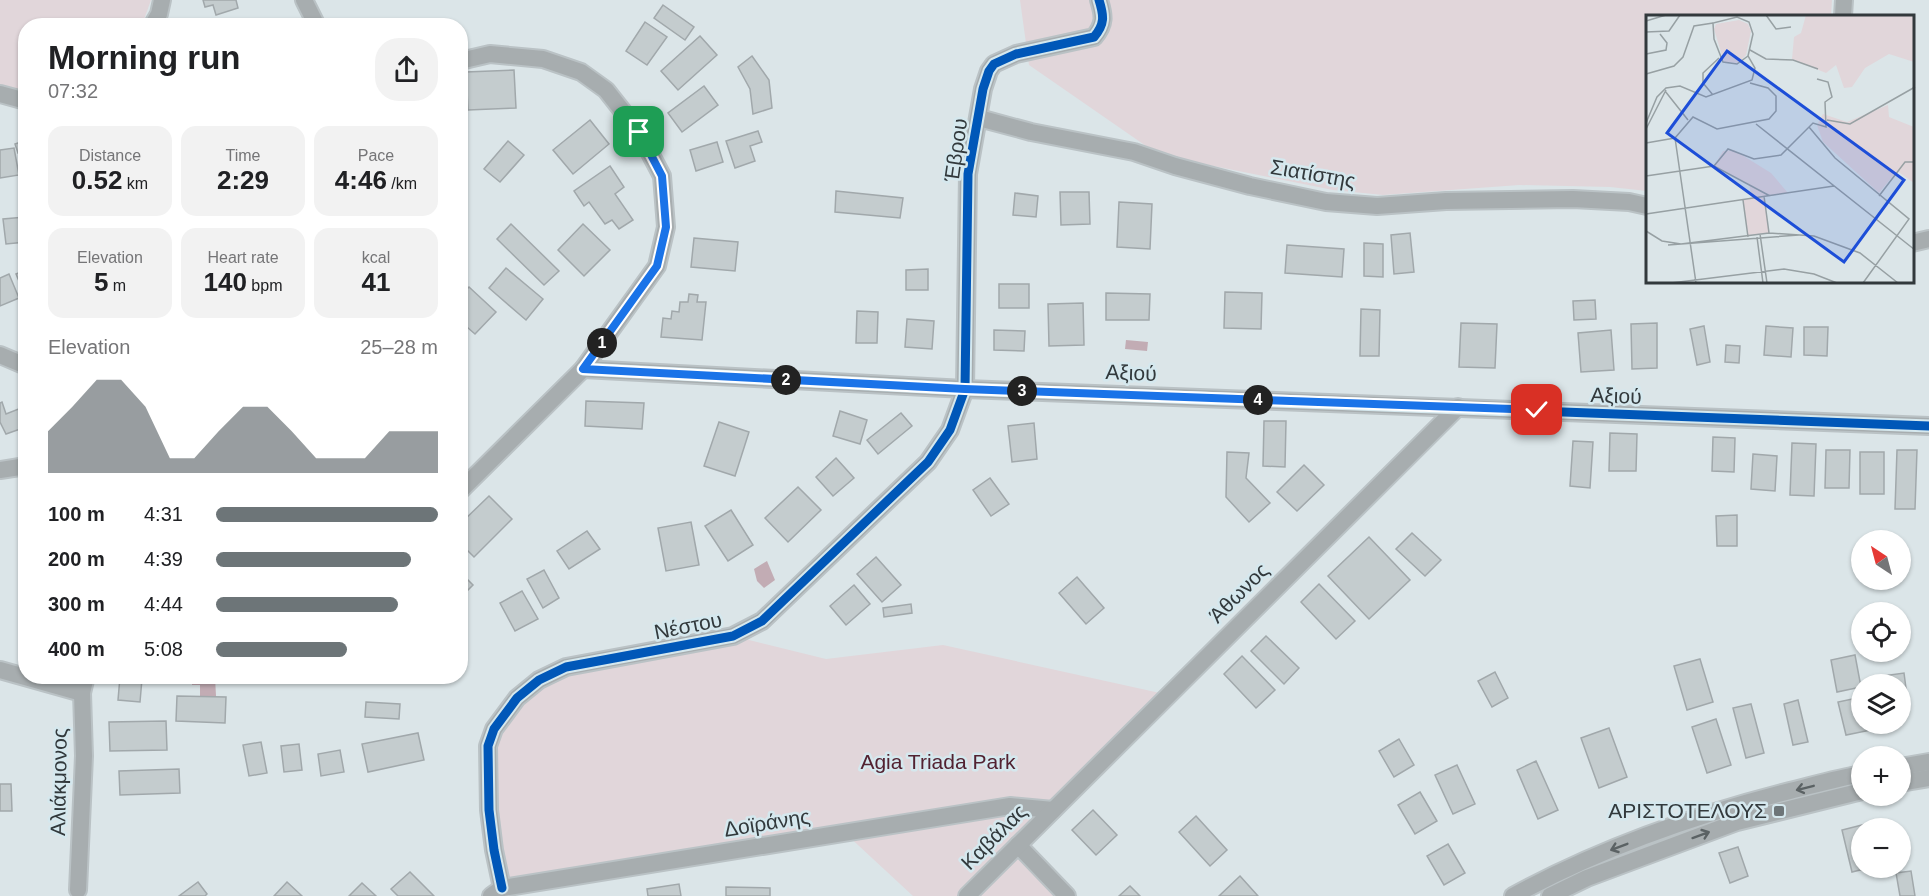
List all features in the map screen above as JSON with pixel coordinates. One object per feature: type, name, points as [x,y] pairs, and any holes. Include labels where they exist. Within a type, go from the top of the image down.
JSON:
[{"type":"street","points":[[157,18],[162,0]]},
{"type":"street","points":[[304,0],[314,18]]},
{"type":"street","name":"Έβρου","points":[[965,389],[968,174],[988,71],[994,64],[1016,54],[1094,37],[1102,27],[1104,14],[1099,0]]},
{"type":"street","points":[[468,59],[490,54],[543,59],[581,72],[606,90],[639,132],[662,176],[666,227],[657,266],[583,369],[468,483]]},
{"type":"street","points":[[0,94],[18,99]]},
{"type":"street","name":"Σιατίστης","points":[[979,118],[1041,134],[1134,152],[1175,166],[1250,186],[1326,202],[1377,206],[1446,201],[1552,199],[1629,202],[1646,206]]},
{"type":"street","points":[[1914,243],[1929,239]]},
{"type":"street","points":[[0,355],[18,363]]},
{"type":"street","name":"Αξιού","points":[[583,369],[965,389],[1929,426]]},
{"type":"street","name":"Νέστου","points":[[497,892],[490,829],[487,759],[490,738],[508,708],[538,680],[566,667],[733,636],[762,621],[928,462],[950,430],[965,389]]},
{"type":"street","name":"Άθωνος","points":[[1053,810],[1458,407]]},
{"type":"street","points":[[0,470],[18,467]]},
{"type":"street","points":[[0,670],[18,673]]},
{"type":"street","name":"Αλιάκμονος","points":[[78,894],[84,756],[84,685]]},
{"type":"street","points":[[1911,765],[1929,762]]},
{"type":"street","points":[[1513,896],[1579,863],[1731,806],[1851,777]]},
{"type":"street","points":[[1911,781],[1929,778]]},
{"type":"street","points":[[1550,896],[1587,878],[1737,822],[1851,794]]},
{"type":"street","name":"Δοϊράνης","points":[[497,892],[1010,806],[1053,810]]},
{"type":"street","name":"Καβάλας","points":[[967,896],[1053,810]]},
{"type":"street","points":[[1018,845],[1067,896]]},
{"type":"green space","points":[[0,0],[151,0],[145,18],[18,18],[18,93],[0,89]]},
{"type":"green space","points":[[1020,0],[1832,0],[1831,15],[1646,15],[1646,191],[1610,187],[1519,185],[1383,195],[1333,190],[1159,155],[1029,65]]},
{"type":"green space","name":"Agia Triada Park","points":[[733,636],[826,659],[943,645],[1169,695],[1018,845],[1067,896],[913,896],[845,833],[502,888],[494,850],[494,729],[538,680]]},
{"type":"shaded area","points":[[1126,340],[1148,342],[1147,351],[1125,349]]},
{"type":"shaded area","points":[[767,561],[775,580],[764,588],[757,581],[754,569]]},
{"type":"shaded area","points":[[215,684],[216,696],[200,697],[200,685],[192,685]]},
{"type":"building","points":[[203,0],[236,0],[238,8],[216,15],[213,5],[205,7]]},
{"type":"building","points":[[663,5],[694,27],[685,40],[654,18]]},
{"type":"building","points":[[645,22],[667,37],[647,65],[626,51]]},
{"type":"building","points":[[700,36],[717,55],[678,90],[661,71]]},
{"type":"building","points":[[752,56],[769,80],[772,108],[753,114],[750,89],[738,67]]},
{"type":"building","points":[[514,70],[516,108],[468,110],[468,72]]},
{"type":"building","points":[[704,86],[718,105],[682,132],[668,113]]},
{"type":"building","points":[[590,120],[609,144],[573,174],[553,150]]},
{"type":"building","points":[[758,131],[762,142],[750,146],[755,161],[735,168],[726,141]]},
{"type":"building","points":[[508,141],[524,155],[500,182],[484,169]]},
{"type":"building","points":[[717,142],[723,162],[696,171],[690,150]]},
{"type":"building","points":[[14,148],[18,175],[0,178],[0,150]]},
{"type":"building","points":[[610,166],[624,187],[615,194],[633,220],[619,229],[612,220],[605,224],[589,202],[584,206],[574,191]]},
{"type":"building","points":[[836,191],[903,198],[900,218],[835,212]]},
{"type":"building","points":[[1060,192],[1089,192],[1090,224],[1061,225]]},
{"type":"building","points":[[1015,193],[1038,196],[1036,217],[1013,215]]},
{"type":"building","points":[[1119,202],[1152,204],[1150,249],[1117,247]]},
{"type":"building","points":[[18,218],[18,243],[6,244],[3,219]]},
{"type":"building","points":[[511,224],[559,271],[544,285],[497,239]]},
{"type":"building","points":[[583,224],[610,250],[584,276],[558,250]]},
{"type":"building","points":[[1410,233],[1414,272],[1394,274],[1391,235]]},
{"type":"building","points":[[694,238],[738,242],[735,271],[691,267]]},
{"type":"building","points":[[1364,243],[1383,244],[1383,277],[1364,276]]},
{"type":"building","points":[[1287,245],[1344,249],[1342,277],[1285,273]]},
{"type":"building","points":[[506,268],[543,299],[526,320],[489,288]]},
{"type":"building","points":[[928,269],[928,290],[906,290],[906,270]]},
{"type":"building","points":[[9,274],[18,298],[0,306],[0,278]]},
{"type":"building","points":[[999,284],[1029,284],[1029,308],[999,308]]},
{"type":"building","points":[[468,288],[496,312],[475,334],[468,328]]},
{"type":"building","points":[[1225,292],[1262,293],[1261,329],[1224,328]]},
{"type":"building","points":[[1106,293],[1150,294],[1149,320],[1106,320]]},
{"type":"building","points":[[689,294],[698,295],[697,302],[706,302],[702,340],[661,337],[663,318],[671,319],[672,311],[679,312],[680,302],[688,302]]},
{"type":"building","points":[[1595,300],[1596,319],[1574,320],[1573,301]]},
{"type":"building","points":[[1083,303],[1084,345],[1049,346],[1048,304]]},
{"type":"building","points":[[1361,309],[1380,310],[1379,356],[1360,356]]},
{"type":"building","points":[[857,311],[878,312],[877,343],[856,343]]},
{"type":"building","points":[[907,319],[934,321],[932,349],[905,347]]},
{"type":"building","points":[[1461,323],[1497,324],[1495,368],[1459,367]]},
{"type":"building","points":[[1657,323],[1657,368],[1632,369],[1631,324]]},
{"type":"building","points":[[1704,326],[1710,362],[1697,365],[1690,329]]},
{"type":"building","points":[[1766,326],[1793,328],[1791,357],[1764,355]]},
{"type":"building","points":[[1804,327],[1828,327],[1827,356],[1804,355]]},
{"type":"building","points":[[994,330],[1025,331],[1024,351],[994,350]]},
{"type":"building","points":[[1611,330],[1614,370],[1581,372],[1578,333]]},
{"type":"building","points":[[1726,345],[1740,346],[1739,363],[1725,362]]},
{"type":"building","points":[[586,401],[644,403],[642,429],[585,426]]},
{"type":"building","points":[[2,402],[6,414],[18,409],[18,430],[6,434],[0,422],[0,403]]},
{"type":"building","points":[[840,411],[867,420],[860,444],[833,436]]},
{"type":"building","points":[[901,413],[912,426],[878,454],[867,440]]},
{"type":"building","points":[[1264,421],[1286,421],[1285,467],[1263,466]]},
{"type":"building","points":[[719,422],[749,432],[735,476],[704,466]]},
{"type":"building","points":[[1034,423],[1037,459],[1012,462],[1008,426]]},
{"type":"building","points":[[1610,433],[1637,434],[1636,471],[1609,471]]},
{"type":"building","points":[[1713,437],[1735,438],[1734,472],[1712,471]]},
{"type":"building","points":[[1573,441],[1593,442],[1590,488],[1570,486]]},
{"type":"building","points":[[1792,443],[1816,444],[1814,496],[1790,495]]},
{"type":"building","points":[[1826,450],[1850,450],[1849,488],[1825,488]]},
{"type":"building","points":[[1897,450],[1917,450],[1915,509],[1895,509]]},
{"type":"building","points":[[1227,452],[1249,453],[1246,478],[1270,503],[1249,522],[1226,497]]},
{"type":"building","points":[[1860,452],[1884,452],[1884,494],[1860,494]]},
{"type":"building","points":[[1753,454],[1777,456],[1775,491],[1751,489]]},
{"type":"building","points":[[836,458],[854,478],[833,496],[816,477]]},
{"type":"building","points":[[1304,465],[1324,485],[1297,511],[1277,492]]},
{"type":"building","points":[[990,478],[1009,504],[991,516],[973,490]]},
{"type":"building","points":[[798,487],[821,510],[788,542],[765,518]]},
{"type":"building","points":[[489,496],[512,519],[474,557],[468,551],[468,516]]},
{"type":"building","points":[[731,510],[753,545],[728,561],[705,526]]},
{"type":"building","points":[[1737,515],[1737,546],[1717,546],[1716,516]]},
{"type":"building","points":[[691,522],[699,565],[666,571],[658,528]]},
{"type":"building","points":[[587,531],[600,549],[569,569],[557,551]]},
{"type":"building","points":[[1412,533],[1441,560],[1425,576],[1396,549]]},
{"type":"building","points":[[1369,537],[1410,580],[1369,619],[1328,576]]},
{"type":"building","points":[[876,557],[901,585],[882,602],[857,574]]},
{"type":"building","points":[[544,570],[559,598],[543,608],[527,579]]},
{"type":"building","points":[[1077,577],[1104,608],[1086,624],[1059,593]]},
{"type":"building","points":[[468,580],[473,585],[468,590]]},
{"type":"building","points":[[1319,584],[1355,621],[1336,639],[1301,602]]},
{"type":"building","points":[[854,585],[870,604],[846,625],[830,606]]},
{"type":"building","points":[[522,591],[538,619],[515,631],[500,603]]},
{"type":"building","points":[[911,604],[912,613],[884,617],[883,608]]},
{"type":"building","points":[[1266,636],[1299,668],[1284,684],[1251,651]]},
{"type":"building","points":[[1242,656],[1275,690],[1256,708],[1224,674]]},
{"type":"building","points":[[1851,656],[1851,662],[1856,662],[1859,674],[1851,674],[1851,689],[1837,692],[1831,660]]},
{"type":"building","points":[[1700,659],[1713,702],[1687,710],[1674,666]]},
{"type":"building","points":[[1495,672],[1508,698],[1492,707],[1478,681]]},
{"type":"building","points":[[119,684],[142,684],[140,702],[118,700]]},
{"type":"building","points":[[177,696],[226,697],[225,723],[176,721]]},
{"type":"building","points":[[1851,699],[1851,734],[1846,735],[1838,702]]},
{"type":"building","points":[[1798,700],[1808,742],[1793,745],[1784,704]]},
{"type":"building","points":[[366,702],[400,704],[399,719],[365,717]]},
{"type":"building","points":[[1751,704],[1764,753],[1746,758],[1733,708]]},
{"type":"building","points":[[1716,719],[1731,765],[1707,773],[1692,727]]},
{"type":"building","points":[[166,721],[167,750],[110,751],[109,722]]},
{"type":"building","points":[[1609,728],[1627,777],[1599,788],[1581,738]]},
{"type":"building","points":[[418,733],[424,760],[368,772],[362,744]]},
{"type":"building","points":[[1399,739],[1414,765],[1394,777],[1379,751]]},
{"type":"building","points":[[261,742],[267,773],[249,776],[243,745]]},
{"type":"building","points":[[299,744],[302,770],[284,772],[281,746]]},
{"type":"building","points":[[340,750],[344,772],[321,776],[318,754]]},
{"type":"building","points":[[1536,761],[1558,810],[1538,819],[1517,770]]},
{"type":"building","points":[[1457,765],[1475,804],[1453,814],[1435,775]]},
{"type":"building","points":[[179,769],[180,793],[120,795],[119,771]]},
{"type":"building","points":[[0,784],[11,784],[12,811],[0,811]]},
{"type":"building","points":[[1420,792],[1437,821],[1415,834],[1398,805]]},
{"type":"building","points":[[1093,810],[1117,835],[1096,855],[1072,830]]},
{"type":"building","points":[[1196,816],[1227,850],[1210,866],[1179,832]]},
{"type":"building","points":[[1851,828],[1851,868],[1842,830]]},
{"type":"building","points":[[1448,844],[1465,873],[1444,885],[1427,856]]},
{"type":"building","points":[[1738,847],[1748,876],[1730,883],[1719,853]]},
{"type":"building","points":[[1911,871],[1915,896],[1900,896],[1897,878],[1911,878]]},
{"type":"building","points":[[410,872],[434,896],[398,896],[391,889]]},
{"type":"building","points":[[1240,876],[1258,896],[1219,896]]},
{"type":"building","points":[[198,882],[207,894],[205,896],[179,896]]},
{"type":"building","points":[[287,882],[302,896],[274,896]]},
{"type":"building","points":[[362,883],[376,896],[349,896]]},
{"type":"building","points":[[679,884],[681,896],[648,896],[647,889]]},
{"type":"building","points":[[1130,886],[1140,896],[1119,896]]},
{"type":"building","points":[[726,887],[770,888],[770,896],[726,896]]},
{"type":"cycle path","points":[[502,888],[489,810],[488,746],[494,729],[517,698],[539,680],[566,667],[733,636],[762,621],[928,462],[950,430],[965,389],[968,174],[983,89],[989,71],[994,64],[1016,54],[1094,37],[1103,20],[1099,0]]},
{"type":"cycle path","points":[[583,369],[965,389],[1929,426]]},
{"type":"place","name":"ΑΡΙΣΤΟΤΕΛΟΥΣ","points":[[1779,811]]},
{"type":"route","points":[[639,132],[662,176],[666,227],[657,266],[583,369],[965,389],[1537,410]]}]
